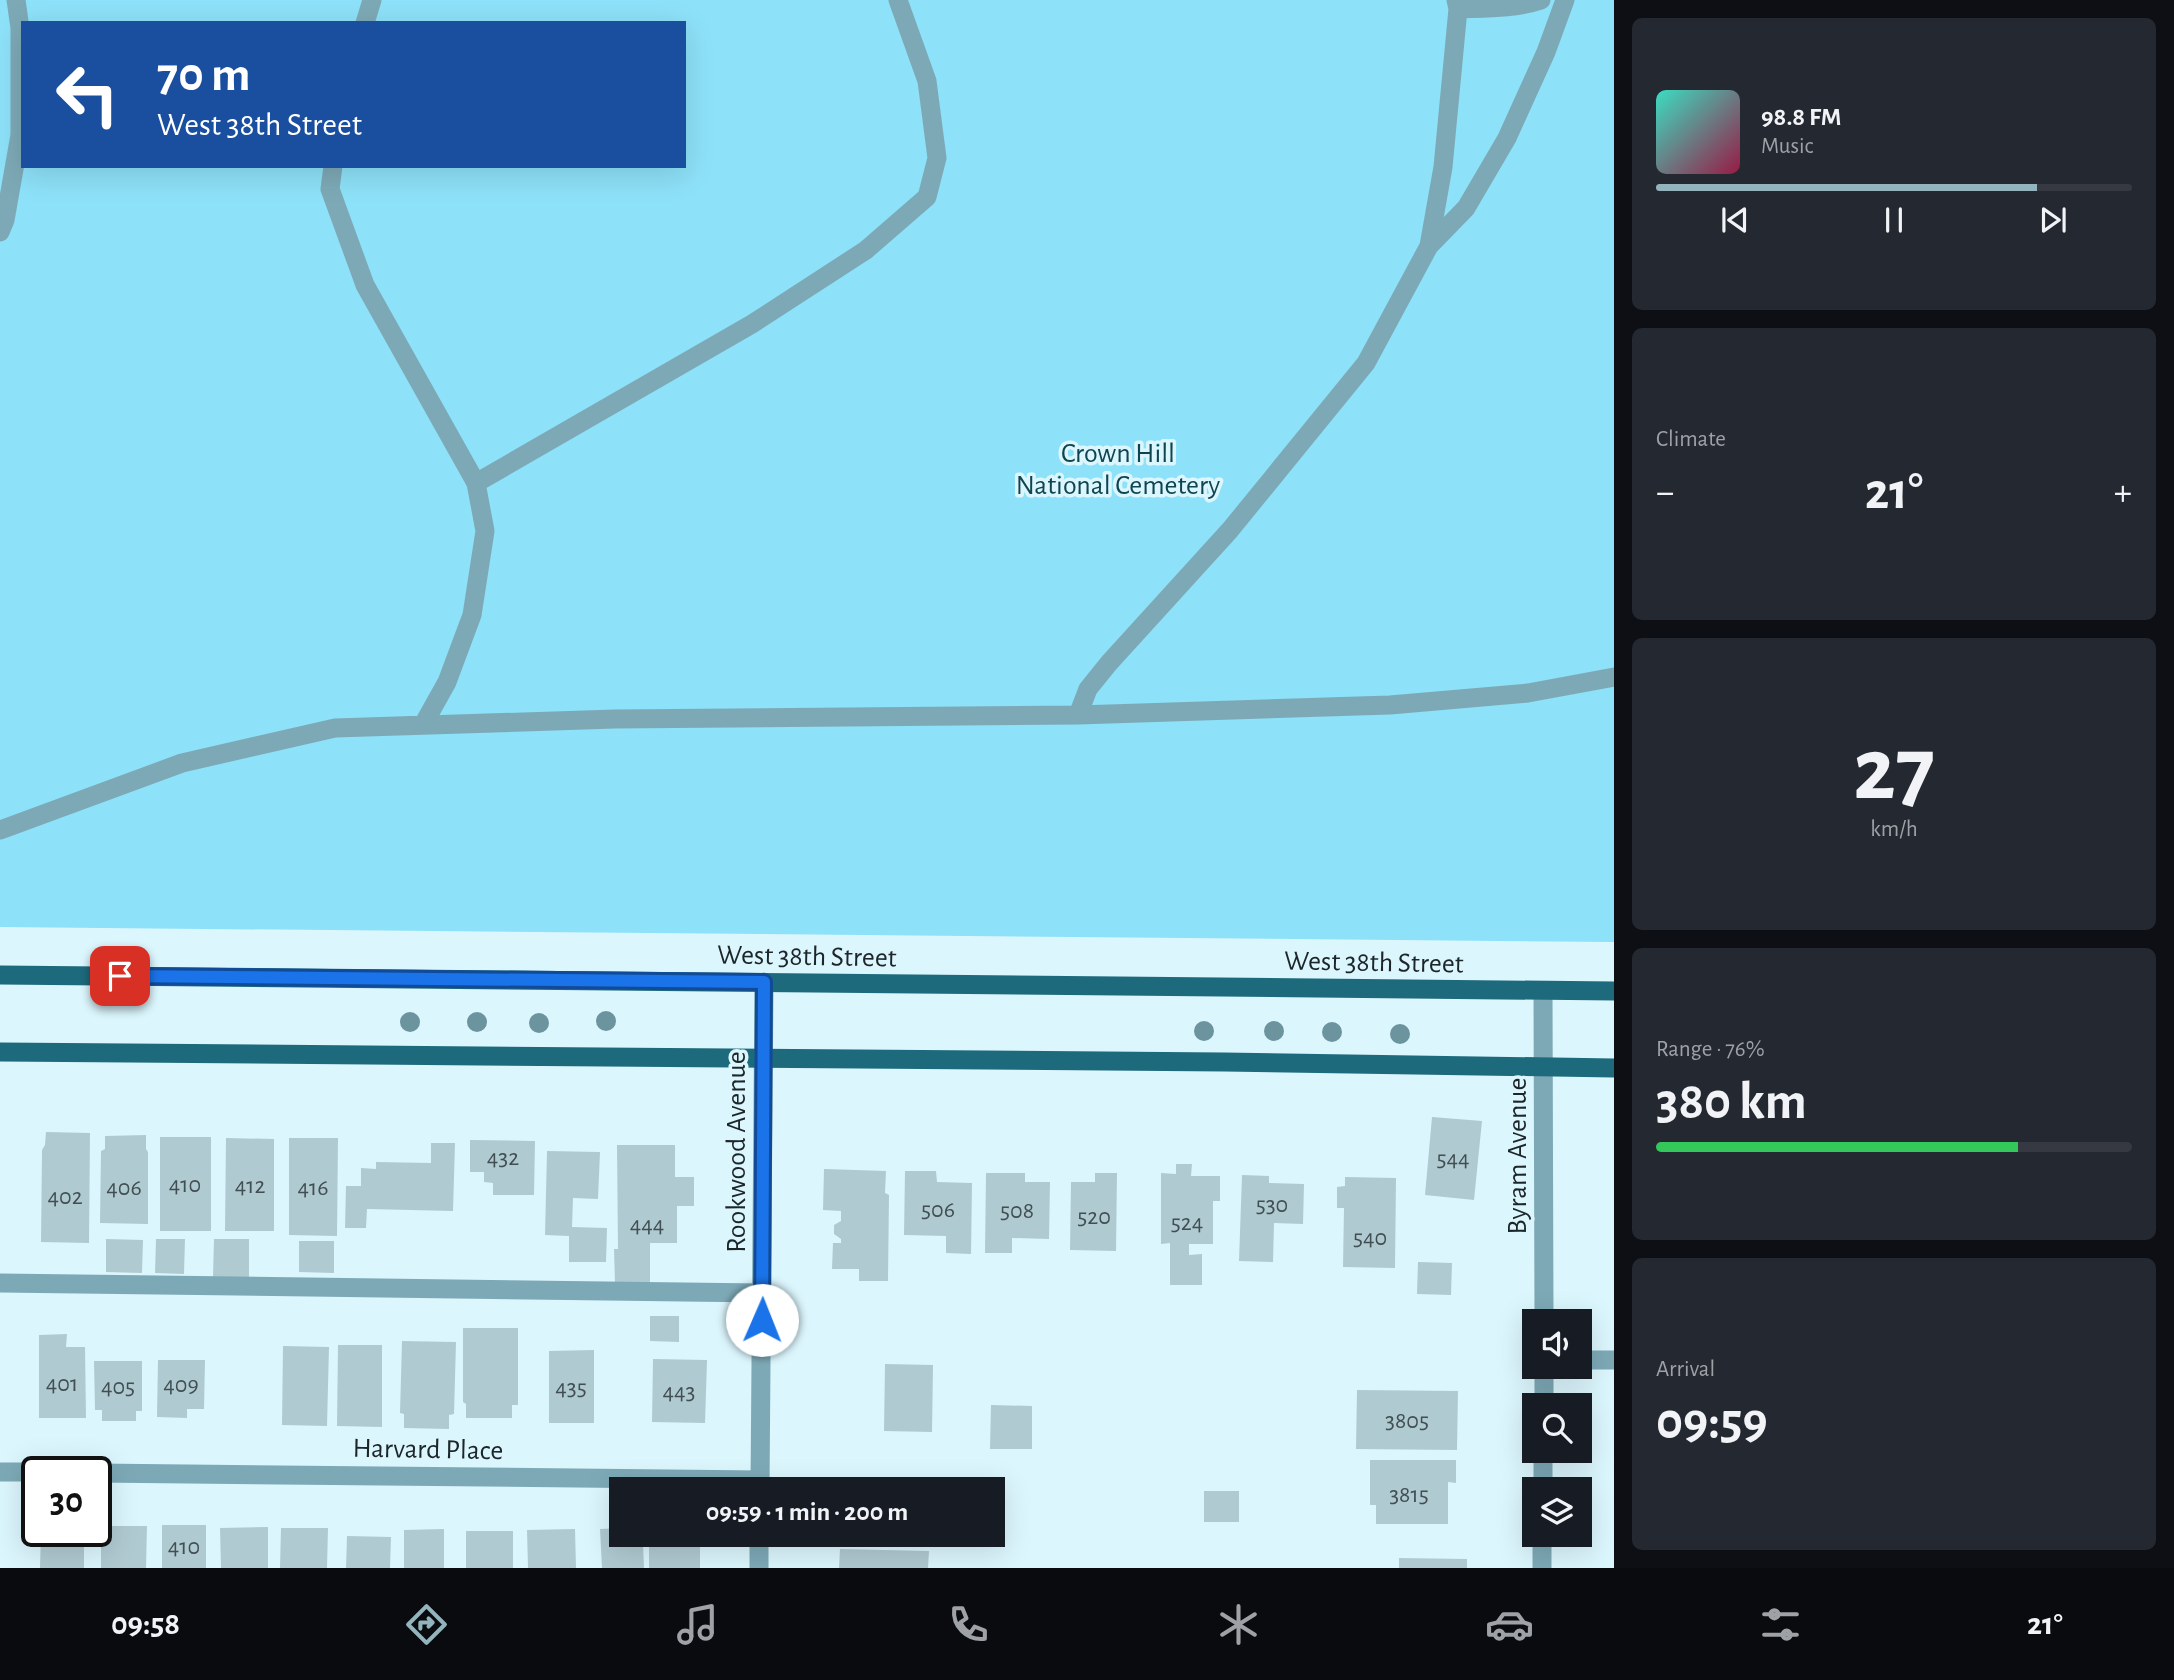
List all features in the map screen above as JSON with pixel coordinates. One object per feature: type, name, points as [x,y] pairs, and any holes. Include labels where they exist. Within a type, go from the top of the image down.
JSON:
[{"type":"main road","name":"West 38th Street","points":[[0,975],[1614,991]]},
{"type":"main road","points":[[0,1052],[1614,1068]]},
{"type":"street","points":[[0,232],[5,220],[20,135],[20,28],[16,0]]},
{"type":"street","points":[[366,21],[372,0]]},
{"type":"street","points":[[475,483],[752,324],[866,250],[927,197],[937,158],[927,81],[898,0]]},
{"type":"street","points":[[1429,246],[1443,167],[1457,4],[1514,6],[1541,0]]},
{"type":"street","points":[[1077,715],[1088,688],[1230,530],[1366,363],[1429,246],[1466,208],[1507,138],[1546,52],[1565,0]]},
{"type":"street","points":[[333,168],[330,189],[365,285],[475,483],[485,531],[472,615],[447,682],[423,725]]},
{"type":"street","points":[[0,830],[182,763],[335,728],[615,719],[1077,715],[1390,705],[1528,693],[1614,677]]},
{"type":"street","name":"Rookwood Avenue","points":[[760,1477],[764,982]]},
{"type":"street","name":"Byram Avenue","points":[[1543,991],[1544,1309]]},
{"type":"street","points":[[0,1283],[762,1293]]},
{"type":"street","points":[[1592,1360],[1614,1360]]},
{"type":"street","points":[[0,1472],[21,1472]]},
{"type":"street","name":"Harvard Place","points":[[112,1473],[609,1482]]},
{"type":"street","points":[[759,1547],[759,1568]]},
{"type":"street","points":[[1542,1547],[1542,1568]]},
{"type":"green space","name":"Crown Hill National Cemetery","points":[[0,0],[1614,0],[1614,942],[0,927]]},
{"type":"building","points":[[1432,1117],[1482,1121],[1474,1200],[1425,1195]]},
{"type":"building","points":[[46,1132],[90,1133],[89,1243],[41,1242],[42,1150]]},
{"type":"building","points":[[146,1135],[148,1224],[100,1223],[101,1151],[105,1149],[105,1136]]},
{"type":"building","points":[[160,1137],[211,1137],[211,1231],[160,1231]]},
{"type":"building","points":[[226,1138],[274,1139],[274,1231],[225,1231]]},
{"type":"building","points":[[289,1138],[338,1138],[337,1236],[289,1235]]},
{"type":"building","points":[[470,1140],[535,1141],[534,1195],[493,1195],[493,1183],[484,1182],[484,1172],[470,1172]]},
{"type":"building","points":[[431,1143],[455,1143],[453,1211],[367,1209],[366,1228],[345,1228],[346,1186],[361,1186],[361,1168],[376,1169],[376,1162],[431,1163]]},
{"type":"building","points":[[617,1145],[675,1145],[675,1177],[694,1177],[694,1206],[677,1206],[677,1243],[650,1243],[650,1283],[615,1284],[614,1249],[618,1249]]},
{"type":"building","points":[[547,1151],[600,1152],[598,1199],[573,1198],[572,1227],[607,1228],[606,1262],[569,1262],[569,1236],[545,1235]]},
{"type":"building","points":[[1176,1164],[1192,1164],[1191,1176],[1220,1176],[1220,1201],[1213,1201],[1213,1244],[1189,1244],[1189,1255],[1202,1254],[1202,1285],[1170,1285],[1170,1243],[1161,1244],[1161,1173],[1176,1174]]},
{"type":"building","points":[[824,1169],[886,1171],[885,1193],[889,1195],[888,1281],[859,1281],[859,1269],[832,1269],[833,1243],[841,1243],[841,1239],[834,1234],[834,1225],[841,1221],[841,1211],[823,1210]]},
{"type":"building","points":[[905,1171],[936,1171],[937,1182],[972,1183],[971,1254],[946,1253],[946,1236],[904,1235]]},
{"type":"building","points":[[986,1173],[1025,1173],[1025,1182],[1050,1182],[1049,1239],[1012,1238],[1012,1253],[985,1253]]},
{"type":"building","points":[[1095,1173],[1117,1173],[1116,1251],[1070,1250],[1071,1182],[1095,1182]]},
{"type":"building","points":[[1242,1175],[1269,1176],[1269,1183],[1304,1184],[1303,1224],[1274,1223],[1273,1262],[1239,1261]]},
{"type":"building","points":[[1345,1177],[1396,1178],[1395,1268],[1343,1267],[1344,1208],[1337,1208],[1337,1187],[1345,1186]]},
{"type":"building","points":[[106,1239],[143,1240],[142,1273],[106,1272]]},
{"type":"building","points":[[156,1239],[185,1239],[184,1274],[155,1273]]},
{"type":"building","points":[[214,1239],[249,1239],[249,1278],[213,1277]]},
{"type":"building","points":[[299,1241],[334,1241],[334,1273],[299,1272]]},
{"type":"building","points":[[1418,1262],[1452,1263],[1451,1295],[1417,1294]]},
{"type":"building","points":[[650,1316],[679,1316],[679,1342],[650,1341]]},
{"type":"building","points":[[463,1328],[518,1328],[518,1405],[512,1405],[512,1418],[466,1418],[466,1404],[463,1402]]},
{"type":"building","points":[[67,1334],[66,1347],[85,1347],[86,1418],[39,1418],[39,1335]]},
{"type":"building","points":[[402,1341],[456,1342],[454,1414],[449,1415],[449,1429],[404,1428],[404,1414],[400,1413]]},
{"type":"building","points":[[338,1345],[382,1345],[382,1427],[337,1426]]},
{"type":"building","points":[[283,1346],[329,1347],[327,1426],[282,1425]]},
{"type":"building","points":[[594,1350],[594,1423],[549,1423],[549,1351]]},
{"type":"building","points":[[653,1359],[707,1360],[705,1423],[652,1422]]},
{"type":"building","points":[[158,1360],[205,1360],[204,1409],[187,1409],[187,1418],[157,1417]]},
{"type":"building","points":[[94,1361],[142,1361],[142,1411],[136,1411],[136,1421],[102,1421],[102,1410],[95,1410]]},
{"type":"building","points":[[885,1364],[933,1365],[932,1432],[884,1431]]},
{"type":"building","points":[[1357,1390],[1458,1391],[1457,1450],[1356,1449]]},
{"type":"building","points":[[991,1405],[1032,1406],[1032,1449],[990,1449]]},
{"type":"building","points":[[1370,1460],[1456,1460],[1456,1483],[1448,1482],[1448,1524],[1376,1524],[1376,1505],[1370,1505]]},
{"type":"building","points":[[1204,1491],[1239,1491],[1239,1522],[1204,1522]]},
{"type":"building","points":[[162,1525],[206,1525],[206,1568],[162,1568]]},
{"type":"building","points":[[112,1526],[147,1526],[146,1568],[101,1568],[101,1547],[112,1547]]},
{"type":"building","points":[[268,1527],[268,1568],[221,1568],[220,1528]]},
{"type":"building","points":[[281,1528],[328,1528],[327,1568],[280,1568]]},
{"type":"building","points":[[444,1529],[444,1568],[404,1568],[404,1530]]},
{"type":"building","points":[[575,1529],[576,1568],[528,1568],[527,1530]]},
{"type":"building","points":[[600,1529],[609,1529],[609,1547],[643,1547],[644,1568],[602,1568]]},
{"type":"building","points":[[466,1531],[513,1531],[513,1568],[466,1568]]},
{"type":"building","points":[[347,1536],[391,1537],[390,1568],[346,1568]]},
{"type":"building","points":[[41,1547],[84,1547],[84,1568],[40,1568]]},
{"type":"building","points":[[649,1547],[700,1547],[700,1568],[649,1568]]},
{"type":"building","points":[[840,1549],[929,1551],[928,1568],[839,1568]]},
{"type":"building","points":[[1399,1558],[1467,1559],[1467,1568],[1399,1568]]},
{"type":"route","points":[[120,976],[764,982],[762,1320]]}]
